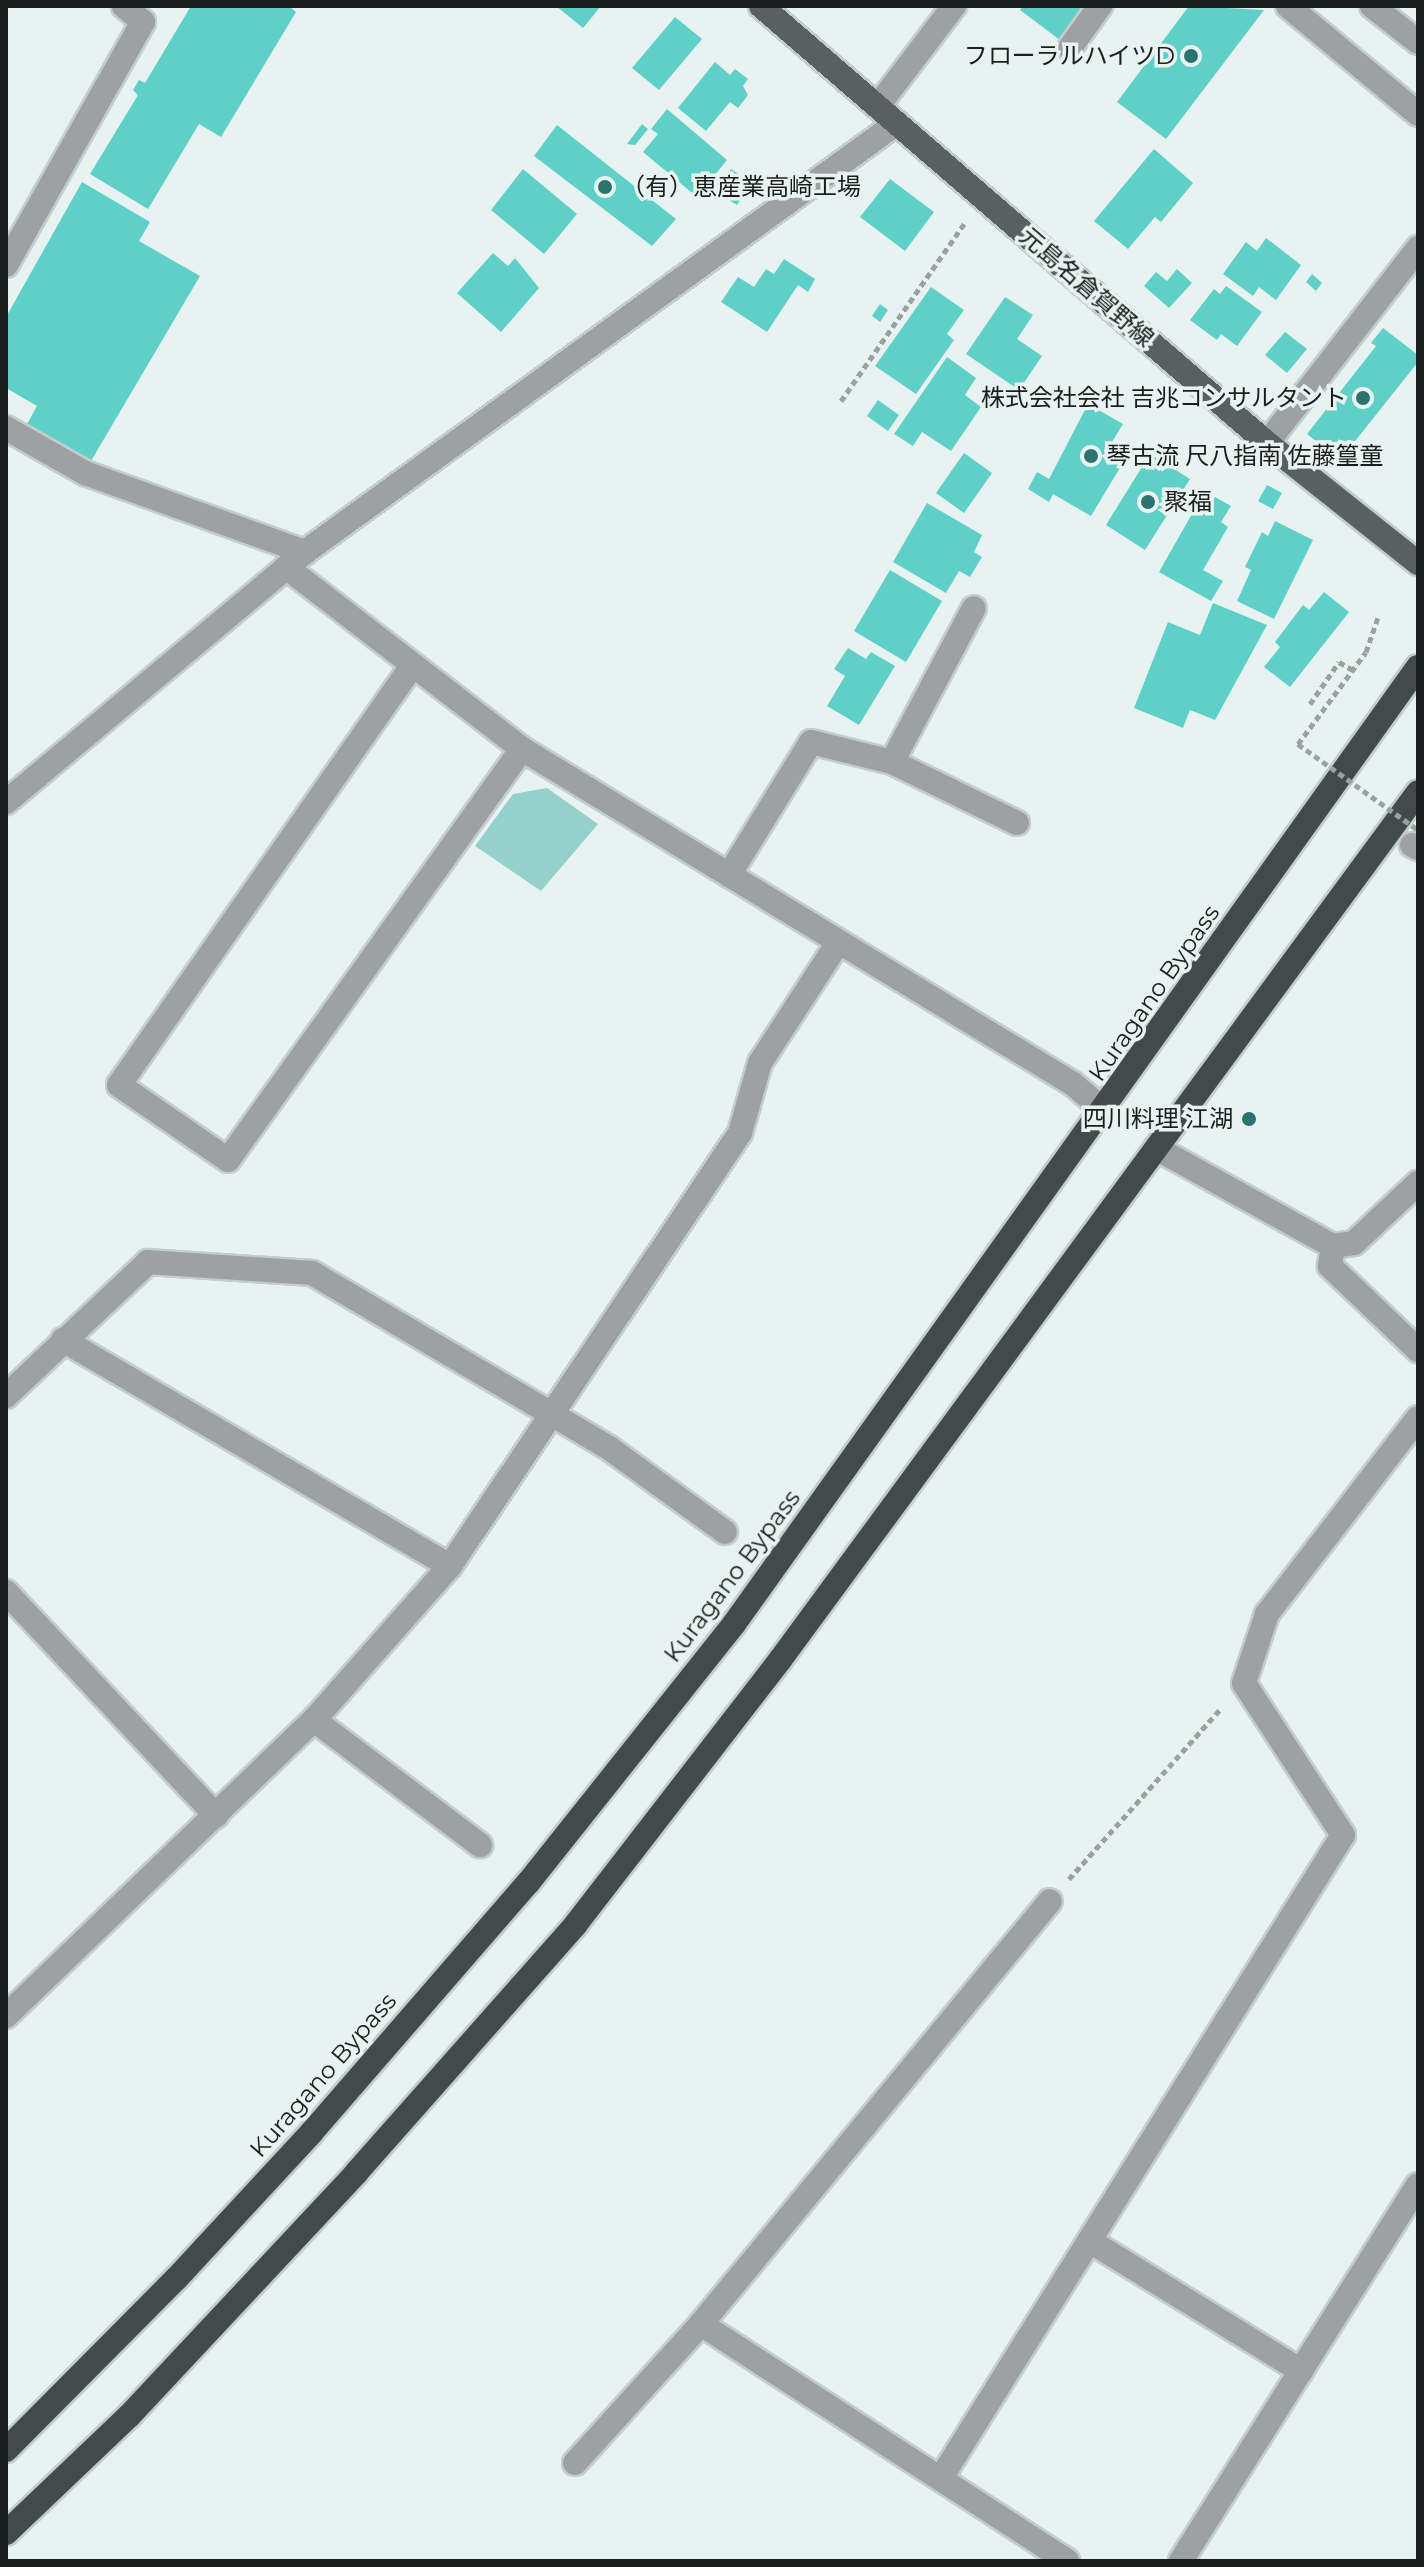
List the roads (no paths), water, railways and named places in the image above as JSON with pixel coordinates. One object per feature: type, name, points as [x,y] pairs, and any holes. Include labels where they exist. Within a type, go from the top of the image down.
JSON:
[{"type":"highway","name":"Kuragano Bypass","points":[[6,2450],[176,2279],[312,2132],[528,1883],[734,1624],[1105,1111],[1418,667]]},
{"type":"highway","points":[[6,2533],[129,2416],[324,2208],[576,1924],[780,1660],[1418,792]]},
{"type":"main road","name":"元島名倉賀野線","points":[[761,6],[1267,443],[1418,563]]},
{"type":"street","points":[[6,265],[143,22],[124,6]]},
{"type":"street","points":[[878,106],[954,6]]},
{"type":"street","points":[[1070,48],[1100,6]]},
{"type":"street","points":[[1288,6],[1418,114]]},
{"type":"street","points":[[1372,6],[1418,42]]},
{"type":"street","points":[[6,802],[296,560],[897,123]]},
{"type":"street","points":[[1267,443],[1414,261]]},
{"type":"street","points":[[6,428],[85,473],[296,560],[412,666],[522,749],[1073,1084],[1105,1111]]},
{"type":"street","points":[[892,762],[974,608]]},
{"type":"street","points":[[412,666],[119,1085],[228,1160],[522,749]]},
{"type":"street","points":[[729,875],[811,742],[892,762],[1017,823]]},
{"type":"street","points":[[6,2016],[314,1720],[450,1566],[555,1415],[740,1133],[760,1063],[838,943]]},
{"type":"street","points":[[1156,1148],[1333,1246],[1354,1243],[1418,1183]]},
{"type":"street","points":[[1333,1246],[1330,1266],[1418,1350]]},
{"type":"street","points":[[6,1396],[148,1262],[312,1273],[555,1415],[725,1532]]},
{"type":"street","points":[[63,1340],[450,1566]]},
{"type":"street","points":[[941,2478],[1343,1835],[1244,1683],[1267,1614],[1418,1418]]},
{"type":"street","points":[[6,1592],[216,1816]]},
{"type":"street","points":[[314,1720],[480,1845]]},
{"type":"street","points":[[575,2463],[701,2324],[1050,1901]]},
{"type":"street","points":[[1181,2561],[1418,2185]]},
{"type":"street","points":[[1090,2241],[1301,2371]]},
{"type":"street","points":[[701,2324],[1067,2561]]},
{"type":"place","name":"フローラルハイツD","points":[[1191,56]]},
{"type":"place","name":"（有）恵産業高崎工場","points":[[605,187]]},
{"type":"place","name":"株式会社会社 吉兆コンサルタント","points":[[1363,398]]},
{"type":"place","name":"琴古流 尺八指南 佐藤篁童","points":[[1091,456]]},
{"type":"place","name":"聚福","points":[[1148,502]]},
{"type":"place","name":"四川料理 江湖","points":[[1249,1119]]}]
